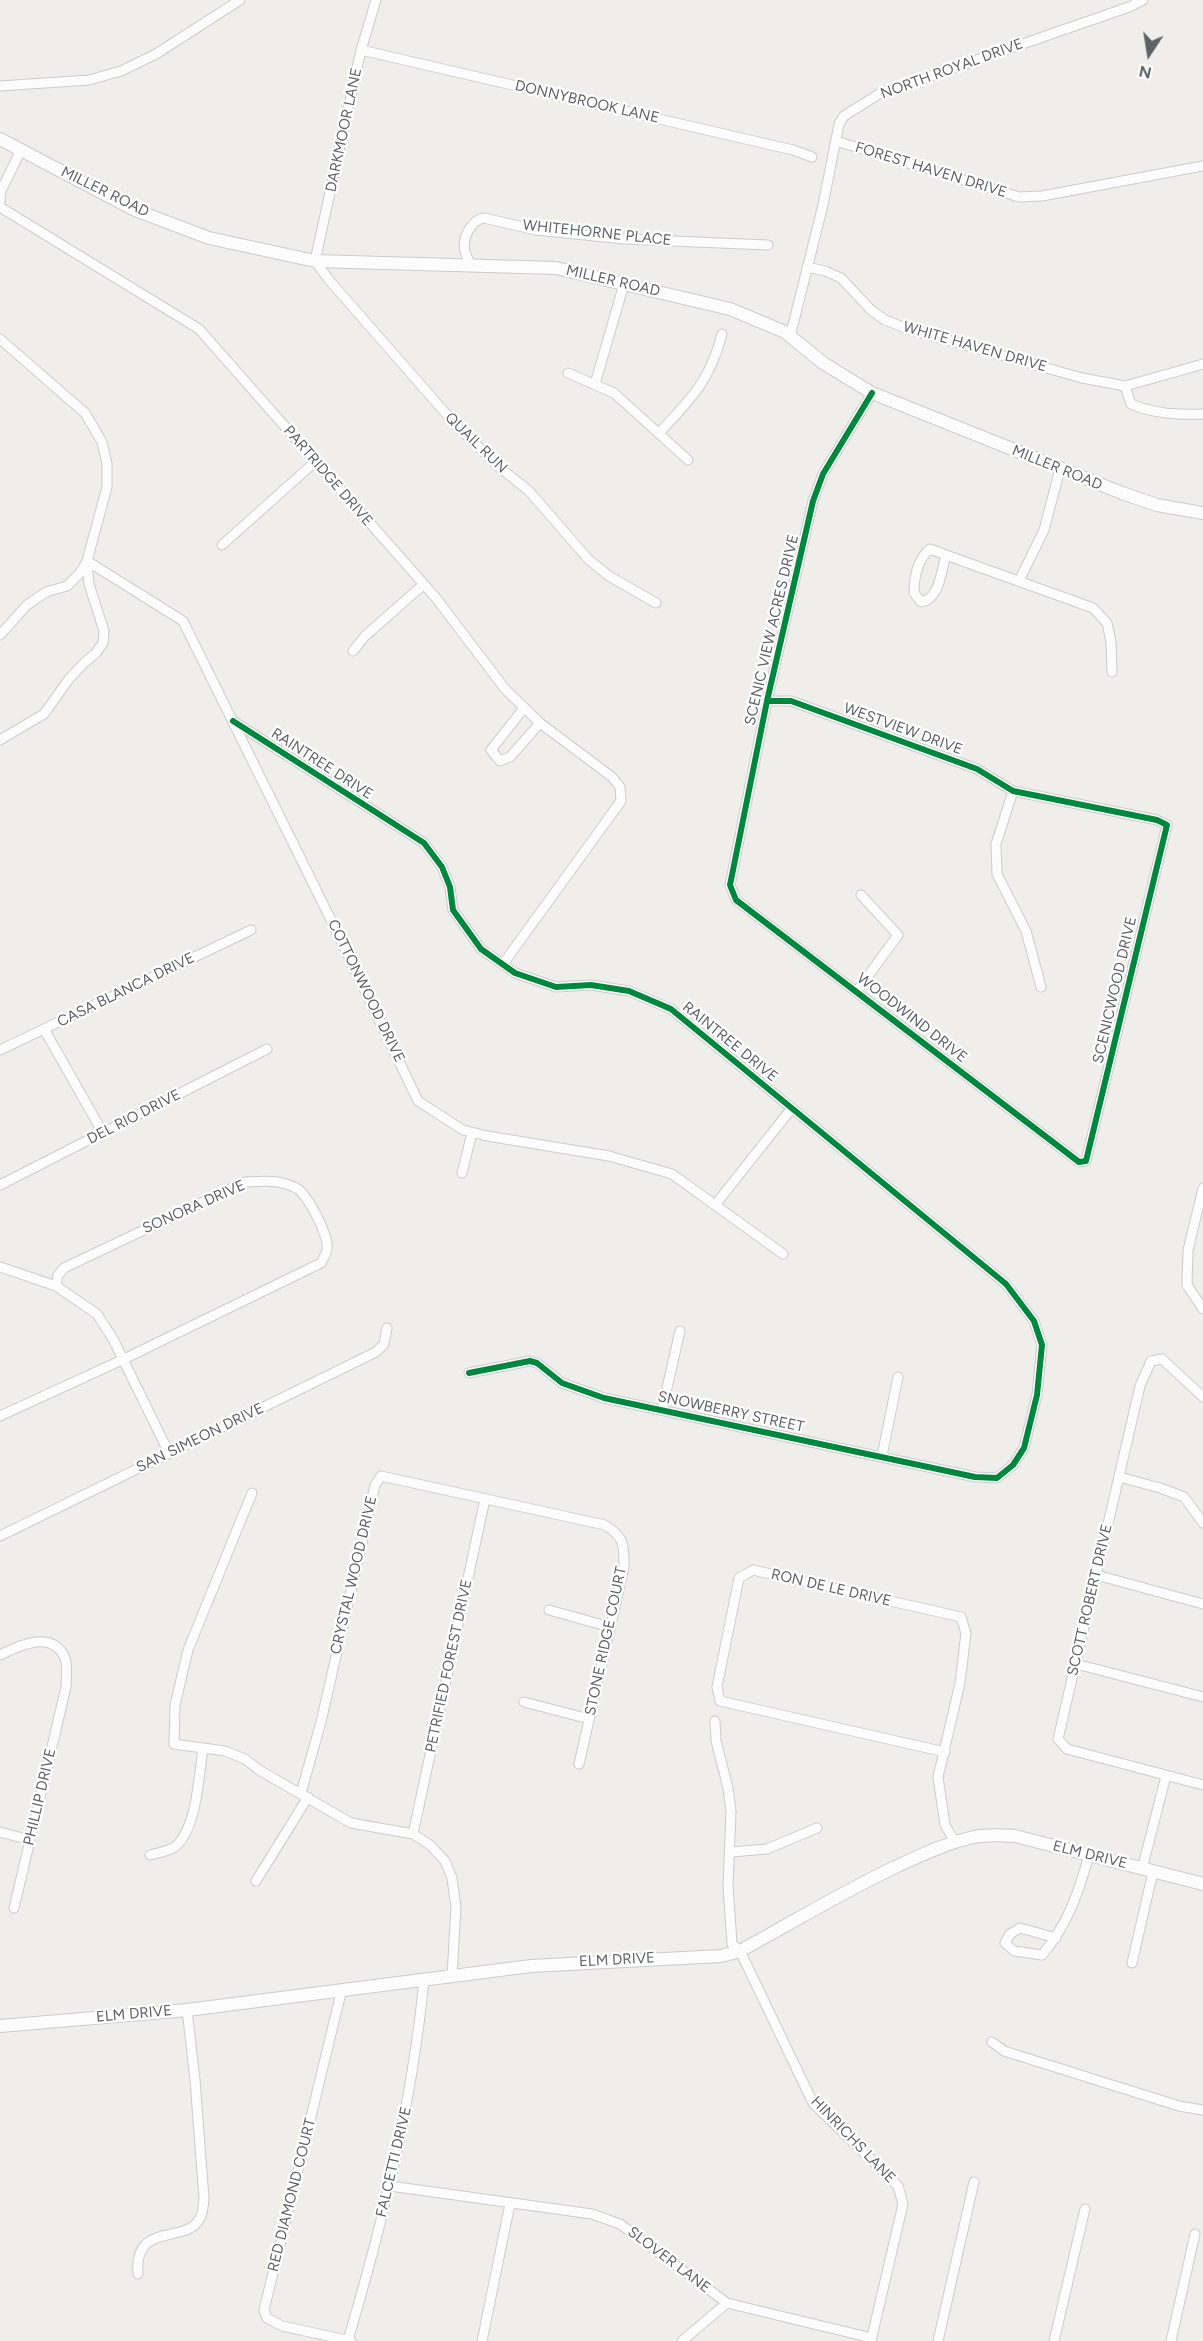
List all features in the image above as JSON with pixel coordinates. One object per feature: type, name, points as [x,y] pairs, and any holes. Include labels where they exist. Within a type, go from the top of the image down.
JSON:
[{"type":"street","points":[[0,87],[89,80],[121,71],[156,54],[240,0]]},
{"type":"street","name":"DARKMOOR LANE","points":[[315,261],[361,50],[376,0]]},
{"type":"street","name":"NORTH ROYAL DRIVE","points":[[790,337],[839,124],[844,116],[879,94],[1129,7],[1143,0]]},
{"type":"street","name":"DONNYBROOK LANE","points":[[361,50],[759,142],[813,157]]},
{"type":"street","name":"MILLER ROAD","points":[[0,139],[144,213],[209,238],[315,261],[556,268],[730,309],[771,324],[823,363],[872,393],[1060,470],[1157,505],[1203,513]]},
{"type":"street","name":"FOREST HAVEN DRIVE","points":[[836,141],[1019,197],[1042,196],[1203,166]]},
{"type":"street","points":[[0,202],[1,191],[21,150]]},
{"type":"street","name":"PARTRIDGE DRIVE","points":[[0,207],[199,328],[424,584],[505,689],[540,723],[612,777],[620,787],[621,801],[502,964]]},
{"type":"street","name":"WHITEHORNE PLACE","points":[[471,266],[465,249],[466,238],[471,226],[478,219],[484,218],[536,230],[624,239],[768,245]]},
{"type":"street","name":"QUAIL RUN","points":[[315,261],[328,280],[455,424],[529,491],[588,559],[609,576],[656,603]]},
{"type":"street","name":"WHITE HAVEN DRIVE","points":[[807,267],[841,278],[871,310],[885,320],[908,329],[1082,378],[1125,386]]},
{"type":"street","points":[[595,384],[624,284]]},
{"type":"street","points":[[659,433],[703,382],[716,359],[722,334]]},
{"type":"street","points":[[0,339],[85,413],[102,441],[107,464],[107,487],[87,561],[80,573],[67,586],[46,592],[27,605],[0,635]]},
{"type":"street","points":[[1203,364],[1125,386],[1131,404],[1144,410],[1167,415],[1203,414]]},
{"type":"street","points":[[568,373],[614,393],[688,460]]},
{"type":"street","name":"SCENIC VIEW ACRES DRIVE","points":[[730,885],[767,700],[813,501],[823,474],[872,393]]},
{"type":"street","points":[[222,545],[315,462]]},
{"type":"street","points":[[1019,581],[1044,530],[1060,470]]},
{"type":"street","points":[[946,555],[934,596],[930,601],[921,602],[914,593],[914,578],[922,556],[930,549],[1093,608],[1107,623],[1111,642],[1112,672]]},
{"type":"street","points":[[0,740],[44,714],[69,679],[103,643],[104,631],[89,584],[87,561]]},
{"type":"street","name":"COTTONWOOD DRIVE","points":[[87,561],[183,621],[418,1101],[463,1130],[609,1156],[672,1174],[783,1254]]},
{"type":"street","points":[[353,651],[365,636],[424,584]]},
{"type":"street","name":"WESTVIEW DRIVE","points":[[767,700],[790,701],[977,769],[1013,791],[1157,820],[1167,825]]},
{"type":"street","points":[[524,708],[491,750],[492,754],[500,761],[510,757],[540,723]]},
{"type":"street","name":"RAINTREE DRIVE","points":[[233,721],[424,843],[442,867],[450,887],[453,910],[481,949],[515,973],[556,987],[591,985],[630,991],[671,1009],[1006,1284],[1034,1321],[1042,1345],[1037,1395],[1024,1449],[1014,1465],[997,1478]]},
{"type":"street","points":[[1013,791],[996,844],[997,874],[1026,931],[1041,987]]},
{"type":"street","name":"SCENICWOOD DRIVE","points":[[1086,1161],[1167,825]]},
{"type":"street","name":"WOODWIND DRIVE","points":[[730,885],[736,900],[1078,1162],[1086,1161]]},
{"type":"street","points":[[857,991],[898,936],[861,895]]},
{"type":"street","name":"CASA BLANCA DRIVE","points":[[0,1050],[251,930]]},
{"type":"street","points":[[44,1029],[103,1133]]},
{"type":"street","name":"DEL RIO DRIVE","points":[[0,1185],[267,1049]]},
{"type":"street","points":[[715,1205],[792,1108]]},
{"type":"street","points":[[462,1173],[472,1132]]},
{"type":"street","name":"SONORA DRIVE","points":[[0,1416],[122,1360],[321,1263],[328,1249],[327,1240],[320,1220],[299,1189],[275,1181],[245,1182],[64,1268],[58,1275],[56,1286]]},
{"type":"street","points":[[1203,1188],[1201,1204],[1188,1250],[1187,1285],[1203,1309]]},
{"type":"street","points":[[0,1267],[56,1286],[97,1314],[113,1339],[169,1453]]},
{"type":"street","name":"SAN SIMEON DRIVE","points":[[0,1536],[376,1352],[384,1344],[387,1328]]},
{"type":"street","points":[[662,1410],[680,1331]]},
{"type":"street","name":"SCOTT ROBERT DRIVE","points":[[1166,1776],[1067,1749],[1058,1739],[1140,1386],[1151,1361],[1162,1359],[1203,1397]]},
{"type":"street","name":"SNOWBERRY STREET","points":[[469,1373],[530,1361],[537,1363],[562,1383],[604,1398],[975,1477],[997,1478]]},
{"type":"street","points":[[882,1456],[898,1377]]},
{"type":"street","name":"CRYSTAL WOOD DRIVE","points":[[304,1795],[375,1485],[381,1476],[605,1525]]},
{"type":"street","points":[[1119,1477],[1184,1497],[1203,1523]]},
{"type":"street","points":[[252,1493],[188,1650],[175,1705],[174,1744],[225,1751],[245,1759],[259,1770],[351,1823],[413,1834],[430,1845],[444,1861],[452,1878],[456,1907],[452,1976]]},
{"type":"street","name":"PETRIFIED FOREST DRIVE","points":[[413,1834],[485,1499]]},
{"type":"street","name":"STONE RIDGE COURT","points":[[579,1764],[624,1567],[624,1548],[621,1537],[605,1525]]},
{"type":"street","name":"RON DE LE DRIVE","points":[[945,1752],[720,1701],[717,1687],[739,1578],[753,1570],[961,1617],[966,1633],[960,1683],[945,1752],[938,1777],[945,1825],[955,1842]]},
{"type":"street","points":[[1096,1575],[1203,1604]]},
{"type":"street","points":[[549,1611],[610,1627]]},
{"type":"street","name":"PHILLIP DRIVE","points":[[0,1655],[25,1643],[41,1641],[52,1646],[64,1656],[66,1665],[66,1687],[14,1908]]},
{"type":"street","points":[[1076,1664],[1203,1697]]},
{"type":"street","points":[[524,1702],[589,1719]]},
{"type":"street","name":"HINRICHS LANE","points":[[715,1721],[716,1740],[728,1788],[731,1812],[728,1886],[732,1944],[740,1951],[813,2103],[898,2186],[903,2204],[872,2340]]},
{"type":"street","points":[[150,1856],[175,1847],[186,1832],[194,1806],[203,1748]]},
{"type":"street","points":[[1132,1963],[1147,1870],[1166,1776],[1203,1785]]},
{"type":"street","points":[[256,1881],[304,1795]]},
{"type":"street","points":[[731,1852],[767,1849],[817,1828]]},
{"type":"street","points":[[0,1832],[30,1840]]},
{"type":"street","name":"ELM DRIVE","points":[[0,2026],[187,2010],[531,1966],[721,1956],[740,1951],[911,1859],[976,1836],[1007,1835],[1203,1884]]},
{"type":"street","points":[[1056,1938],[1020,1928],[1010,1934],[1005,1943],[1014,1951],[1042,1955],[1056,1938],[1066,1923],[1076,1900],[1089,1855]]},
{"type":"street","name":"FALCETTI DRIVE","points":[[350,2341],[390,2186],[408,2101],[423,1980]]},
{"type":"street","name":"RED DIAMOND COURT","points":[[342,1989],[264,2310],[267,2318],[282,2326],[350,2341]]},
{"type":"street","points":[[138,2274],[138,2256],[149,2241],[194,2225],[200,2219],[204,2199],[187,2010]]},
{"type":"street","points":[[992,2042],[1004,2051],[1070,2073],[1179,2106],[1203,2110]]},
{"type":"street","points":[[938,2341],[974,2182]]},
{"type":"street","name":"SLOVER LANE","points":[[390,2186],[592,2214],[620,2224],[727,2303],[872,2340]]},
{"type":"street","points":[[482,2341],[510,2204]]},
{"type":"street","points":[[1054,2341],[1085,2209]]},
{"type":"street","points":[[1171,2341],[1195,2234]]},
{"type":"street","points":[[682,2341],[727,2303]]},
{"type":"cycle path","points":[[767,701],[791,701],[977,769],[1013,791],[1157,820],[1167,825],[1086,1161],[1079,1162],[736,900],[730,885],[767,701],[813,501],[823,474],[872,393]]},
{"type":"cycle path","points":[[233,721],[424,843],[442,867],[450,887],[453,910],[481,949],[515,973],[556,987],[591,985],[629,991],[671,1009],[1006,1284],[1034,1321],[1042,1345],[1037,1395],[1024,1448],[1013,1465],[997,1478],[975,1477],[604,1398],[562,1383],[537,1363],[530,1361],[469,1373]]}]
